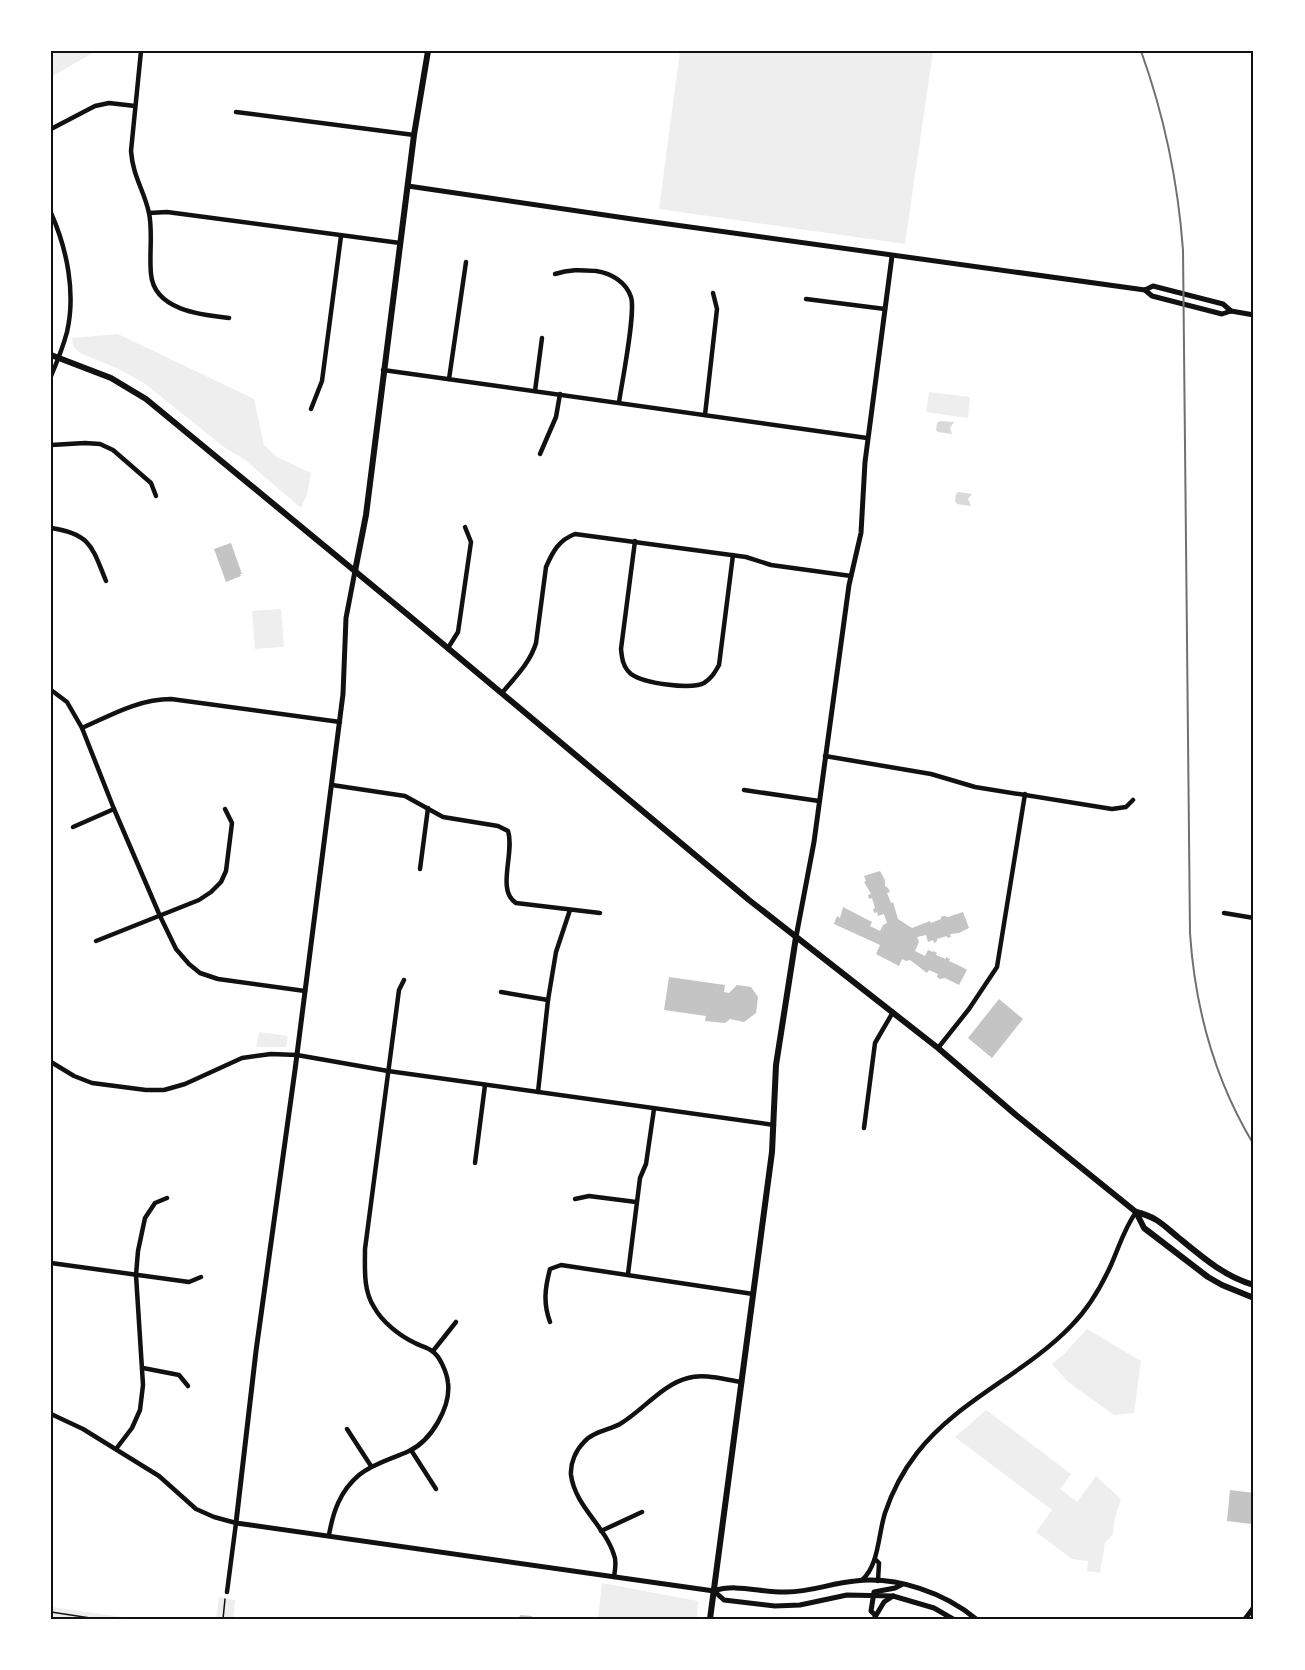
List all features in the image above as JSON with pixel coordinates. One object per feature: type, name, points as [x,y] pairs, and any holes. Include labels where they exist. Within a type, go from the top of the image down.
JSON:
[{"type":"main road","points":[[355,571],[366,515],[414,135],[428,51]]},
{"type":"main road","points":[[51,355],[111,378],[135,392],[355,571],[796,937],[938,1048],[1016,1115],[1136,1212],[1144,1228],[1208,1277],[1254,1298]]},
{"type":"main road","points":[[711,1619],[774,1125],[775,1076],[796,937]]},
{"type":"main road","points":[[1136,1212],[1153,1216],[1215,1266],[1254,1285]]},
{"type":"street","points":[[141,51],[131,151],[132,166],[149,213],[151,277],[165,301],[180,309],[229,318]]},
{"type":"street","points":[[51,129],[95,106],[109,103],[135,106]]},
{"type":"street","points":[[236,112],[414,135]]},
{"type":"street","points":[[408,186],[891,256],[1145,290],[1152,296],[1222,314],[1231,311],[1254,315]]},
{"type":"street","points":[[149,213],[167,212],[400,243]]},
{"type":"street","points":[[51,213],[62,241],[70,296],[68,327],[51,376]]},
{"type":"street","points":[[311,409],[322,381],[340,236]]},
{"type":"street","points":[[796,937],[819,801],[850,576],[859,545],[863,474],[891,256]]},
{"type":"street","points":[[449,379],[466,262]]},
{"type":"street","points":[[555,274],[575,269],[602,272],[621,282],[631,296],[632,312],[619,402]]},
{"type":"street","points":[[1145,290],[1153,286],[1223,304],[1231,311]]},
{"type":"street","points":[[705,415],[717,309],[713,293]]},
{"type":"street","points":[[806,299],[885,309]]},
{"type":"street","points":[[535,391],[542,338]]},
{"type":"street","points":[[383,370],[867,438]]},
{"type":"street","points":[[540,454],[556,417],[560,394]]},
{"type":"street","points":[[51,445],[85,443],[107,447],[151,483],[156,496]]},
{"type":"street","points":[[448,648],[457,636],[462,609],[471,542],[465,527]]},
{"type":"street","points":[[51,528],[80,535],[89,543],[106,581]]},
{"type":"street","points":[[502,693],[533,654],[546,567],[558,544],[566,537],[575,534],[635,541],[733,555],[771,565],[850,576]]},
{"type":"street","points":[[635,541],[621,649],[622,662],[629,673],[641,680],[689,687],[702,684],[711,678],[719,665],[733,555]]},
{"type":"street","points":[[227,1592],[256,1351],[332,786],[344,681],[346,618],[355,571]]},
{"type":"street","points":[[51,690],[67,702],[82,728],[114,809],[176,949],[189,964],[201,973],[218,979],[305,991]]},
{"type":"street","points":[[82,728],[141,702],[156,699],[171,699],[340,722]]},
{"type":"street","points":[[825,756],[931,774],[975,787],[1112,809],[1126,807],[1133,800]]},
{"type":"street","points":[[332,786],[395,794],[414,800],[443,817],[498,826],[508,831],[511,841],[506,889],[509,899],[516,903],[600,913]]},
{"type":"street","points":[[744,789],[819,801]]},
{"type":"street","points":[[938,1048],[969,1009],[997,967],[1025,794]]},
{"type":"street","points":[[420,869],[428,808]]},
{"type":"street","points":[[72,827],[114,809]]},
{"type":"street","points":[[96,941],[199,900],[221,882],[226,871],[232,823],[225,809]]},
{"type":"street","points":[[538,1092],[548,1000],[556,952],[570,910]]},
{"type":"street","points":[[1224,913],[1254,918]]},
{"type":"street","points":[[328,1535],[336,1505],[357,1477],[371,1466],[411,1450],[424,1440],[438,1422],[446,1404],[448,1384],[444,1367],[433,1351],[413,1342],[389,1326],[374,1307],[367,1289],[366,1249],[399,990],[404,980]]},
{"type":"street","points":[[501,992],[548,1000]]},
{"type":"street","points":[[864,1128],[875,1043],[893,1012]]},
{"type":"street","points":[[51,1062],[74,1076],[92,1083],[146,1090],[185,1084],[242,1058],[271,1054],[297,1055],[388,1071],[774,1125]]},
{"type":"street","points":[[476,1163],[485,1085]]},
{"type":"street","points":[[628,1274],[636,1202],[649,1148],[654,1109]]},
{"type":"street","points":[[575,1199],[589,1196],[636,1202]]},
{"type":"street","points":[[116,1449],[132,1428],[140,1410],[143,1368],[136,1275],[138,1251],[145,1218],[155,1203],[167,1198]]},
{"type":"street","points":[[862,1580],[875,1559],[881,1526],[892,1494],[918,1452],[952,1418],[1072,1326],[1099,1289],[1122,1234],[1136,1212]]},
{"type":"street","points":[[51,1263],[189,1282],[201,1277]]},
{"type":"street","points":[[550,1322],[545,1307],[545,1285],[550,1269],[561,1265],[753,1293]]},
{"type":"street","points":[[433,1351],[456,1322]]},
{"type":"street","points":[[143,1368],[179,1375],[188,1386]]},
{"type":"street","points":[[614,1577],[615,1557],[579,1498],[571,1475],[572,1461],[586,1439],[626,1420],[655,1397],[684,1379],[695,1376],[742,1382]]},
{"type":"street","points":[[51,1414],[67,1420],[159,1476],[196,1509],[236,1523],[714,1591],[726,1587],[772,1593],[797,1592],[862,1580],[878,1581],[902,1585],[951,1601],[976,1619]]},
{"type":"street","points":[[347,1429],[371,1466]]},
{"type":"street","points":[[411,1450],[436,1489]]},
{"type":"street","points":[[601,1532],[642,1512]]},
{"type":"street","points":[[875,1559],[879,1563],[878,1581]]},
{"type":"street","points":[[893,1596],[884,1602],[875,1617],[871,1611],[872,1595],[876,1590],[892,1589],[902,1585]]},
{"type":"street","points":[[714,1591],[724,1600],[775,1606],[810,1604],[847,1595],[893,1596],[934,1608],[953,1619]]},
{"type":"street","points":[[1245,1619],[1254,1607]]},
{"type":"path","points":[[223,1619],[227,1592]]},
{"type":"path","points":[[51,1612],[97,1619]]},
{"type":"shaded area","points":[[51,51],[93,51],[51,77]]},
{"type":"shaded area","points":[[680,51],[933,51],[905,244],[659,209]]},
{"type":"shaded area","points":[[118,334],[254,399],[264,445],[277,457],[311,473],[307,495],[301,508],[245,460],[224,447],[144,383],[117,368],[82,354],[75,348],[72,341],[72,338]]},
{"type":"shaded area","points":[[929,392],[970,397],[968,418],[926,412]]},
{"type":"shaded area","points":[[940,421],[954,422],[950,428],[952,434],[936,430],[937,423]]},
{"type":"shaded area","points":[[958,492],[972,494],[968,499],[971,506],[957,504],[955,501]]},
{"type":"shaded area","points":[[281,609],[284,647],[255,649],[252,611]]},
{"type":"shaded area","points":[[259,1032],[288,1036],[286,1047],[256,1047]]},
{"type":"shaded area","points":[[1087,1329],[1141,1361],[1134,1413],[1114,1415],[1068,1382],[1052,1364]]},
{"type":"shaded area","points":[[986,1410],[1071,1474],[1060,1489],[1077,1502],[1096,1476],[1121,1499],[1114,1521],[1113,1534],[1105,1543],[1100,1573],[1087,1571],[1088,1561],[1072,1559],[1036,1532],[1052,1510],[955,1437]]},
{"type":"shaded area","points":[[602,1583],[698,1601],[697,1619],[598,1619]]},
{"type":"shaded area","points":[[219,1597],[235,1600],[233,1619],[216,1619]]},
{"type":"shaded area","points":[[51,1607],[138,1619],[51,1619]]},
{"type":"building","points":[[231,543],[242,574],[226,582],[214,549]]},
{"type":"building","points":[[880,871],[885,880],[885,886],[890,892],[887,893],[891,903],[893,902],[898,919],[912,928],[930,921],[931,923],[944,916],[948,917],[963,912],[969,928],[950,934],[951,937],[937,939],[934,943],[933,940],[928,942],[926,935],[917,937],[919,942],[915,951],[925,956],[928,950],[933,951],[937,953],[936,955],[946,959],[946,957],[950,959],[949,961],[967,970],[959,985],[945,978],[940,979],[937,977],[938,974],[929,970],[927,973],[910,960],[902,959],[899,966],[876,954],[880,945],[834,924],[837,916],[840,918],[843,907],[872,922],[870,926],[880,931],[887,923],[884,914],[878,916],[877,912],[874,913],[872,898],[869,899],[868,895],[871,894],[864,882],[866,881],[864,876]]},
{"type":"building","points":[[669,977],[725,985],[724,992],[729,993],[737,985],[751,987],[758,997],[756,1013],[744,1022],[730,1019],[725,1023],[705,1021],[706,1016],[664,1010]]},
{"type":"building","points":[[999,999],[1023,1019],[992,1058],[968,1038]]},
{"type":"building","points":[[1230,1490],[1254,1493],[1251,1524],[1227,1521]]},
{"type":"building","points":[[520,1615],[532,1616],[532,1619],[519,1619]]},
{"type":"railway","points":[[1141,51],[1157,100],[1169,149],[1178,199],[1183,250],[1190,933],[1196,989],[1209,1043],[1228,1095],[1254,1145]]}]
